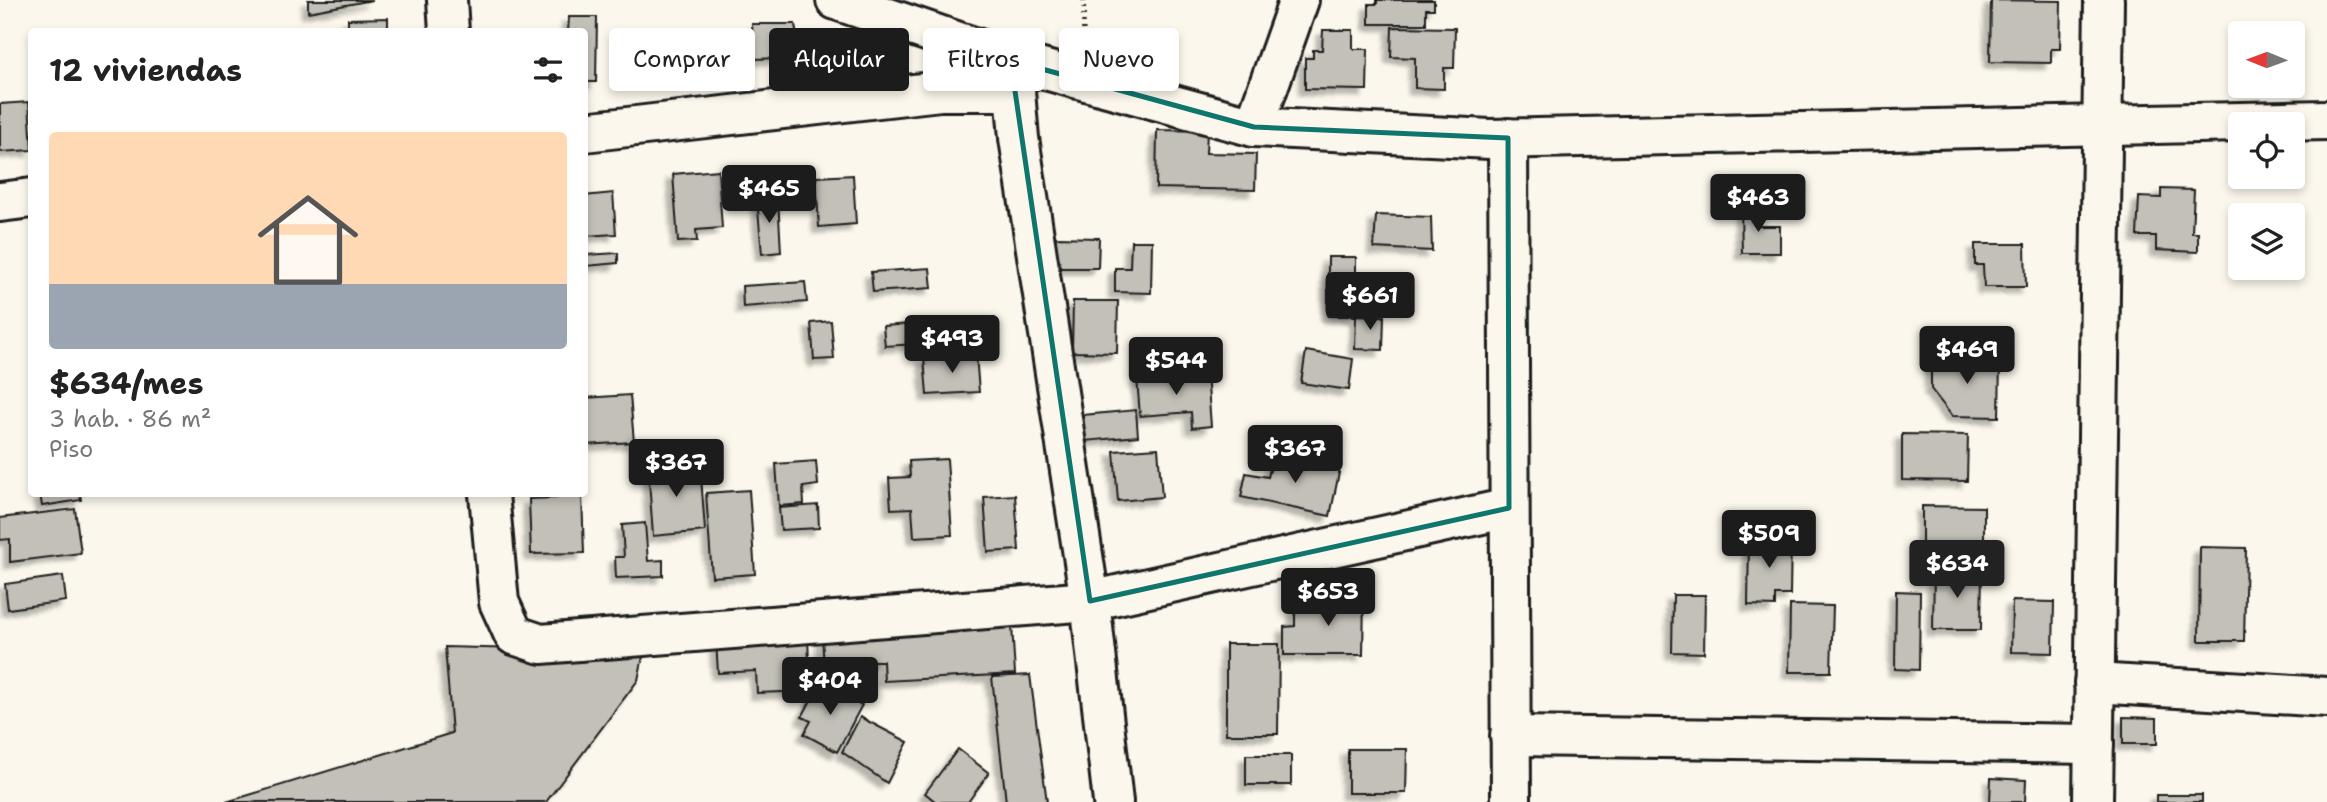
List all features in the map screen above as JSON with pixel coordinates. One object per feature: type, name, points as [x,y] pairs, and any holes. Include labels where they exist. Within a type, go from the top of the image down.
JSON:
[{"type":"street","points":[[447,0],[449,28]]},
{"type":"street","points":[[836,0],[923,37]]},
{"type":"street","points":[[1254,127],[1299,0]]},
{"type":"street","points":[[2093,802],[2104,0]]},
{"type":"street","points":[[1045,83],[1254,127],[1508,138],[2327,120]]},
{"type":"street","points":[[588,132],[940,91]]},
{"type":"street","points":[[1018,91],[1018,138],[1090,601],[1113,802]]},
{"type":"street","points":[[1508,138],[1510,802]]},
{"type":"street","points":[[0,202],[28,198]]},
{"type":"street","points":[[489,497],[499,602],[514,635],[541,644],[1090,601],[1509,508]]},
{"type":"street","points":[[2094,683],[2327,697]]},
{"type":"street","points":[[1510,736],[2094,744]]},
{"type":"path","points":[[1083,28],[1084,0]]},
{"type":"highlighted area","points":[[1020,63],[1254,127],[1508,138],[1509,508],[1090,601],[1015,91]]},
{"type":"building","points":[[308,0],[373,0],[308,12]]},
{"type":"building","points":[[1377,0],[1434,0],[1434,9],[1426,9],[1426,24],[1369,24],[1369,4],[1377,4]]},
{"type":"building","points":[[1991,0],[2061,1],[2060,49],[2051,49],[2051,63],[1990,62]]},
{"type":"building","points":[[569,17],[597,17],[596,82],[588,82],[588,28],[568,28]]},
{"type":"building","points":[[388,18],[388,28],[348,28],[348,19]]},
{"type":"building","points":[[752,24],[795,24],[796,28],[769,28],[769,58],[755,59],[755,28],[752,28]]},
{"type":"building","points":[[1392,27],[1455,28],[1454,68],[1444,68],[1444,89],[1415,88],[1415,58],[1391,57]]},
{"type":"building","points":[[1323,30],[1353,30],[1353,49],[1368,49],[1367,90],[1305,89],[1305,58],[1313,58],[1313,50],[1322,50]]},
{"type":"building","points":[[28,102],[28,150],[0,152],[0,104]]},
{"type":"building","points":[[1157,130],[1207,131],[1206,153],[1256,154],[1255,190],[1156,188]]},
{"type":"building","points":[[718,170],[722,228],[696,230],[697,241],[678,242],[673,174]]},
{"type":"building","points":[[853,175],[856,224],[819,227],[816,177]]},
{"type":"building","points":[[2161,189],[2194,190],[2192,233],[2198,233],[2198,252],[2156,250],[2156,236],[2137,236],[2139,197],[2161,198]]},
{"type":"building","points":[[613,193],[616,234],[588,236],[588,196]]},
{"type":"building","points":[[778,198],[781,252],[762,254],[757,199]]},
{"type":"building","points":[[1741,207],[1759,207],[1759,226],[1780,226],[1780,253],[1742,253]]},
{"type":"building","points":[[1376,215],[1431,217],[1432,251],[1374,248]]},
{"type":"building","points":[[1056,237],[1099,238],[1098,268],[1056,268]]},
{"type":"building","points":[[1131,241],[1152,241],[1151,293],[1115,292],[1115,268],[1130,268]]},
{"type":"building","points":[[1975,244],[2025,244],[2026,287],[1984,287],[1983,265],[1975,265]]},
{"type":"building","points":[[618,253],[618,263],[588,266],[588,255]]},
{"type":"building","points":[[1328,257],[1356,257],[1356,316],[1328,316]]},
{"type":"building","points":[[930,268],[932,288],[873,292],[871,272]]},
{"type":"building","points":[[805,282],[807,302],[743,307],[742,286]]},
{"type":"building","points":[[1073,301],[1118,301],[1117,353],[1072,352]]},
{"type":"building","points":[[1356,315],[1384,316],[1383,350],[1355,349]]},
{"type":"building","points":[[994,318],[995,339],[885,346],[883,326]]},
{"type":"building","points":[[831,321],[834,359],[814,360],[811,323]]},
{"type":"building","points":[[1306,351],[1353,359],[1349,390],[1301,383]]},
{"type":"building","points":[[976,354],[979,392],[927,395],[924,358]]},
{"type":"building","points":[[1931,359],[2000,360],[1999,417],[1952,416],[1931,389]]},
{"type":"building","points":[[1207,373],[1211,426],[1192,428],[1191,412],[1140,416],[1137,378]]},
{"type":"building","points":[[630,395],[634,442],[588,445],[588,398]]},
{"type":"building","points":[[1136,410],[1138,436],[1085,441],[1083,415]]},
{"type":"building","points":[[1902,434],[1968,435],[1967,481],[1902,480]]},
{"type":"building","points":[[1158,448],[1162,497],[1118,501],[1114,451]]},
{"type":"building","points":[[1274,454],[1340,468],[1330,516],[1241,497],[1246,473],[1268,477]]},
{"type":"building","points":[[947,459],[952,535],[914,537],[912,508],[891,509],[889,478],[910,477],[909,461]]},
{"type":"building","points":[[816,461],[818,485],[803,487],[804,504],[779,506],[776,464]]},
{"type":"building","points":[[700,462],[705,531],[653,536],[648,466]]},
{"type":"building","points":[[749,490],[755,574],[712,577],[706,493]]},
{"type":"building","points":[[1015,495],[1019,550],[988,552],[984,497]]},
{"type":"building","points":[[40,497],[80,497],[81,500],[42,506]]},
{"type":"building","points":[[582,497],[584,553],[531,554],[529,499]]},
{"type":"building","points":[[818,505],[819,528],[781,530],[779,508]]},
{"type":"building","points":[[1922,506],[1984,507],[1984,547],[1922,545]]},
{"type":"building","points":[[75,509],[81,553],[10,562],[10,539],[0,540],[0,518]]},
{"type":"building","points":[[645,523],[648,561],[663,560],[663,576],[616,578],[615,557],[624,557],[622,525]]},
{"type":"building","points":[[1749,538],[1791,539],[1790,595],[1775,595],[1775,606],[1748,605]]},
{"type":"building","points":[[2200,547],[2246,548],[2244,641],[2199,641]]},
{"type":"building","points":[[1934,570],[1982,571],[1981,630],[1933,630]]},
{"type":"building","points":[[63,576],[66,601],[8,609],[5,584]]},
{"type":"building","points":[[1896,591],[1920,592],[1919,670],[1895,669]]},
{"type":"building","points":[[1673,595],[1705,595],[1704,653],[1672,652]]},
{"type":"building","points":[[1313,596],[1364,596],[1363,655],[1284,655],[1284,627],[1295,626],[1295,610],[1313,610]]},
{"type":"building","points":[[2012,601],[2054,602],[2053,653],[2011,652]]},
{"type":"building","points":[[1790,605],[1833,606],[1831,672],[1789,672]]},
{"type":"building","points":[[1012,625],[1015,674],[884,681],[883,661],[872,661],[873,682],[825,684],[822,636]]},
{"type":"building","points":[[808,636],[810,691],[757,693],[756,671],[718,673],[716,641]]},
{"type":"building","points":[[1226,644],[1279,644],[1278,734],[1226,734]]},
{"type":"building","points":[[445,647],[644,652],[638,680],[546,802],[226,802],[452,733]]},
{"type":"building","points":[[1030,675],[1047,802],[1006,802],[992,677]]},
{"type":"building","points":[[820,683],[862,705],[837,752],[804,734],[811,721],[802,717]]},
{"type":"building","points":[[860,717],[908,742],[887,783],[842,752]]},
{"type":"building","points":[[2123,717],[2157,718],[2157,744],[2123,744]]},
{"type":"building","points":[[958,749],[989,773],[968,802],[936,802],[925,793]]},
{"type":"building","points":[[1348,749],[1407,749],[1406,793],[1348,793]]},
{"type":"building","points":[[1246,755],[1291,755],[1291,785],[1246,785]]},
{"type":"building","points":[[1991,778],[2026,780],[2025,802],[1990,802]]},
{"type":"building","points":[[2156,795],[2202,795],[2202,802],[2156,802]]}]
